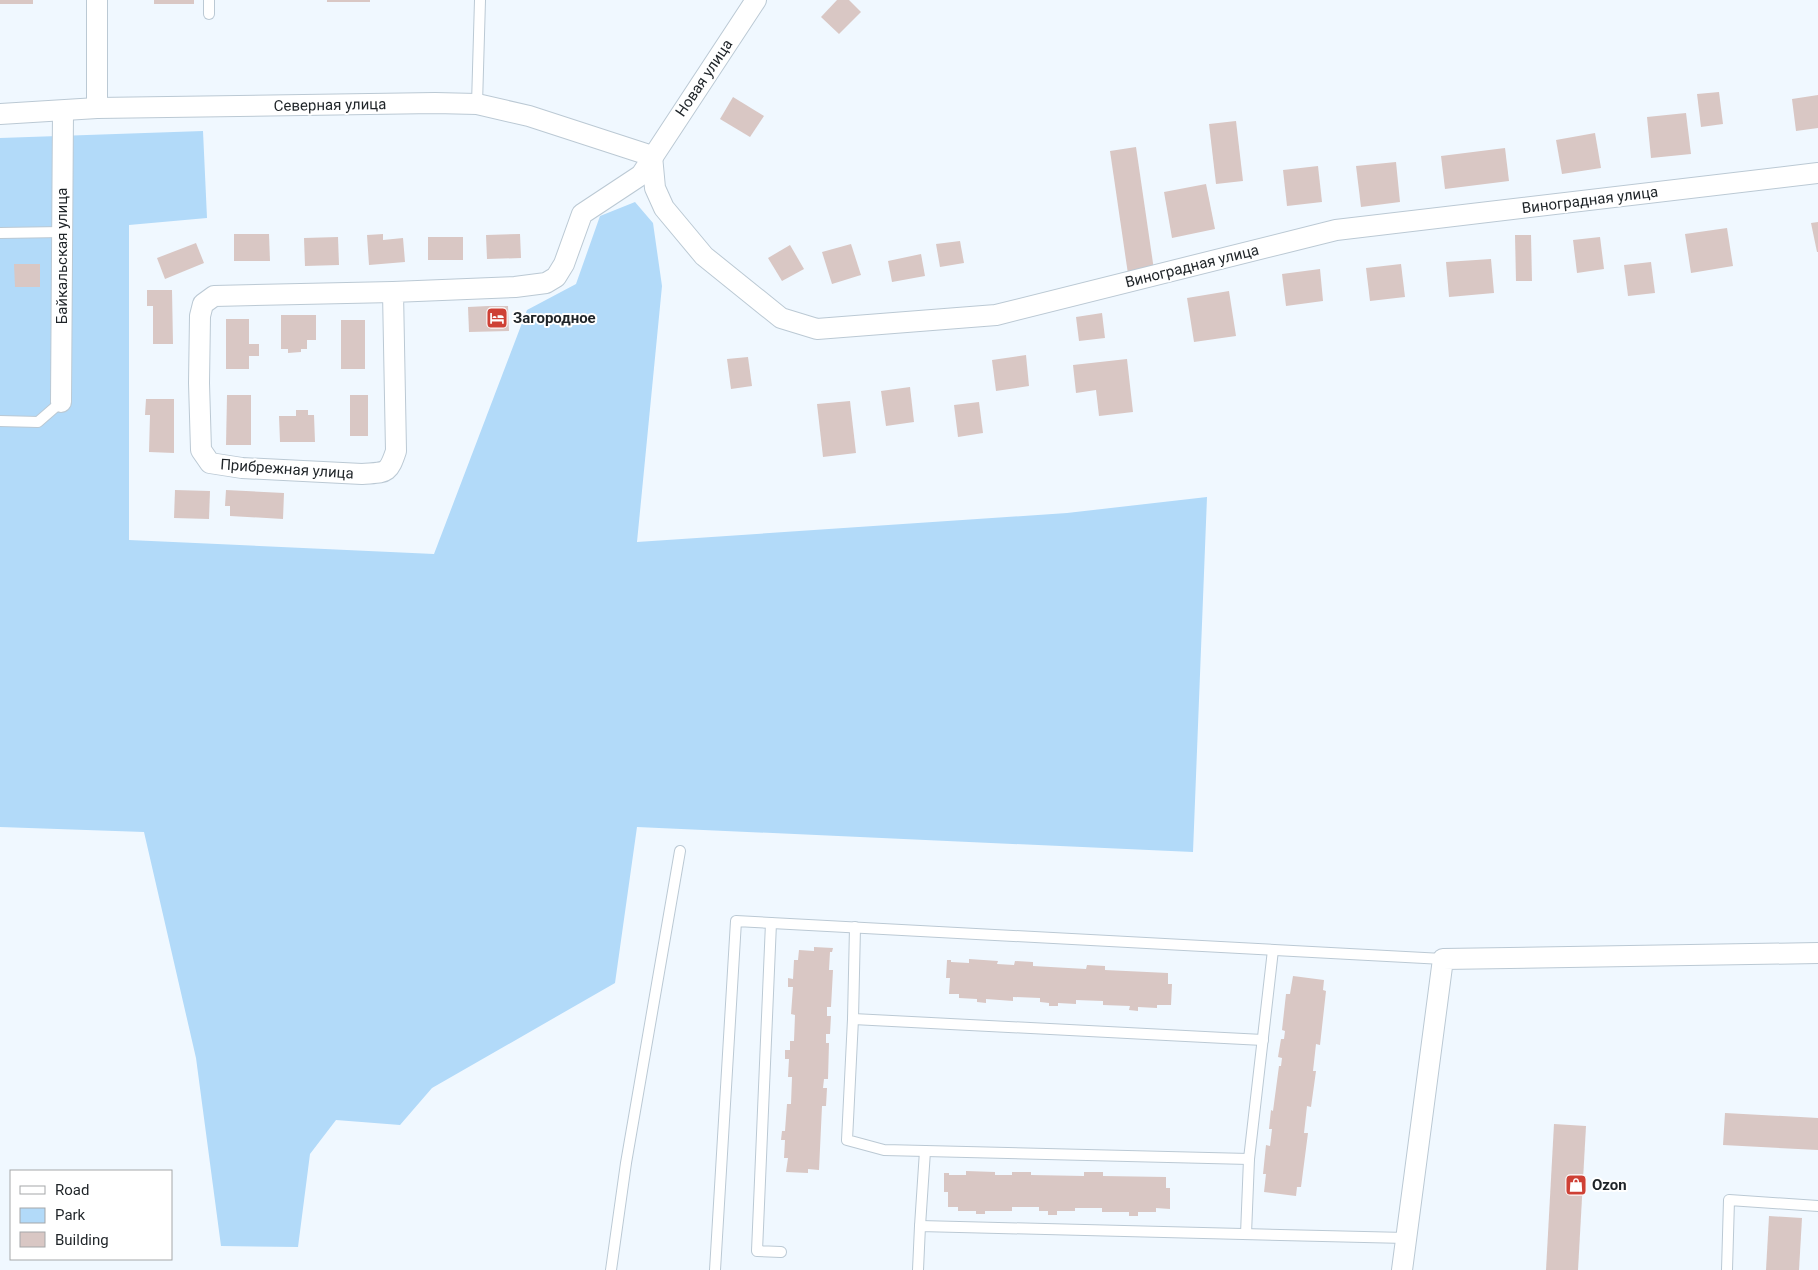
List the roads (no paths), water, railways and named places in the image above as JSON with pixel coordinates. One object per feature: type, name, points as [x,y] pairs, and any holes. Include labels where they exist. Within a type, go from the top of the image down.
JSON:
[{"type":"street","points":[[97,0],[98,108]]},
{"type":"street","name":"Новая улица","points":[[652,156],[756,0]]},
{"type":"street","name":"Северная улица","points":[[0,114],[98,108],[477,104],[528,116],[652,156]]},
{"type":"street","name":"Байкальская улица","points":[[62,402],[63,111]]},
{"type":"street","name":"Виноградная улица","points":[[652,156],[655,188],[664,208],[704,256],[781,318],[817,329],[996,315],[1336,230],[1818,173]]},
{"type":"street","name":"Прибрежная улица","points":[[392,292],[396,451],[390,467],[382,473],[362,474],[242,468],[210,463],[201,450],[200,326],[203,304],[214,296],[392,292],[515,287],[546,283],[556,277],[564,264],[582,214],[641,175],[652,156]]},
{"type":"street","points":[[1402,1270],[1443,959],[1818,953]]},
{"type":"lane","points":[[209,0],[209,14]]},
{"type":"lane","points":[[477,104],[480,0]]},
{"type":"lane","points":[[0,233],[62,232]]},
{"type":"lane","points":[[0,421],[38,422],[62,402]]},
{"type":"lane","points":[[611,1270],[626,1164],[680,851]]},
{"type":"lane","points":[[715,1270],[736,921],[1443,959]]},
{"type":"lane","points":[[771,923],[757,1251],[781,1252]]},
{"type":"lane","points":[[854,927],[853,1019],[847,1140],[884,1150],[1249,1159]]},
{"type":"lane","points":[[1246,1234],[1249,1159],[1273,950]]},
{"type":"lane","points":[[853,1019],[1263,1040]]},
{"type":"lane","points":[[918,1270],[925,1151]]},
{"type":"lane","points":[[1726,1270],[1729,1200],[1818,1206]]},
{"type":"lane","points":[[920,1226],[1406,1238]]},
{"type":"place","name":"Загородное","points":[[497,318]]},
{"type":"place","name":"Ozon","points":[[1576,1185]]}]
